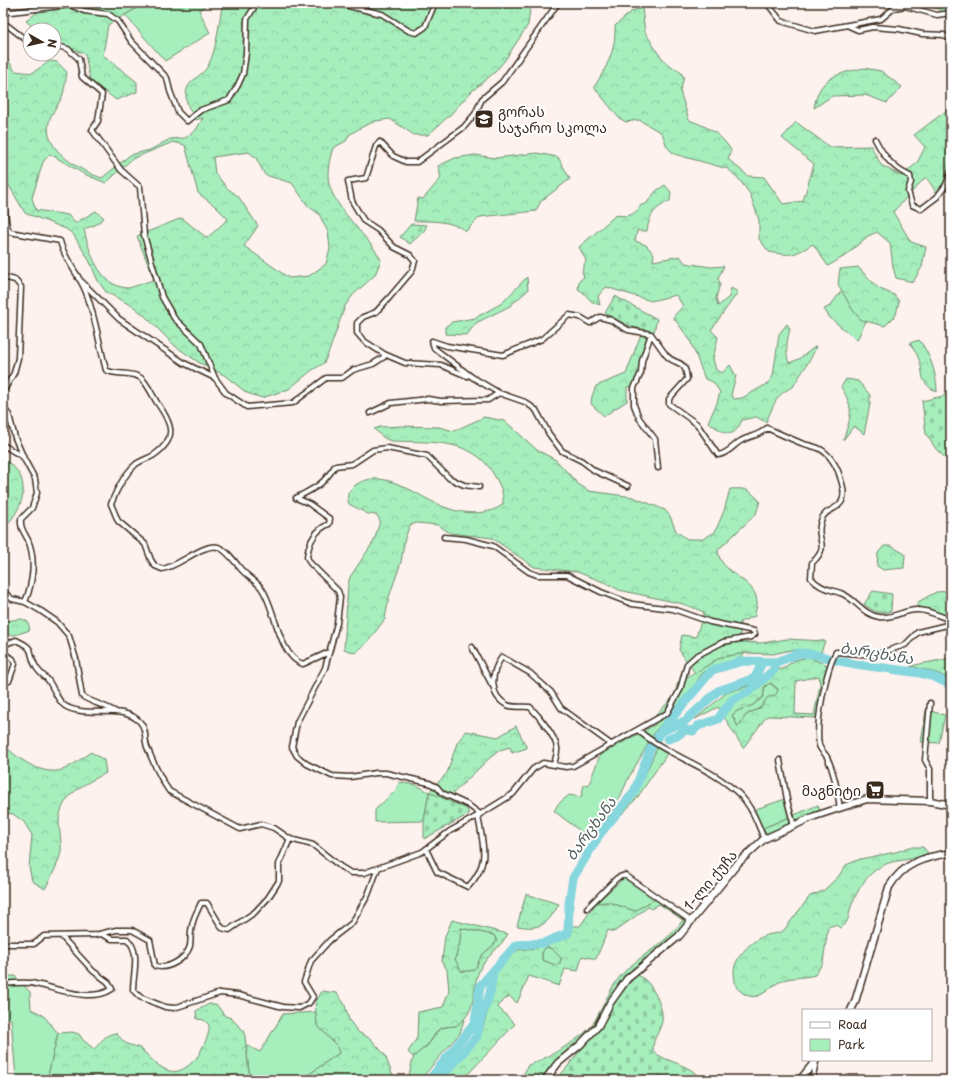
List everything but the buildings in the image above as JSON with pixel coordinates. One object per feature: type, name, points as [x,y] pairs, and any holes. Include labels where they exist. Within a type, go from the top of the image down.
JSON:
[{"type":"street","points":[[3,8],[11,12],[70,5],[84,11],[108,14],[118,21],[131,41],[167,78],[178,112],[187,121],[201,110],[229,100],[238,85],[243,74],[246,53],[247,19],[257,3]]},
{"type":"street","points":[[336,3],[382,14],[408,31],[416,33],[425,27],[435,3]]},
{"type":"street","points":[[472,377],[441,366],[405,363],[384,354],[364,341],[357,333],[357,323],[363,317],[376,312],[412,271],[415,261],[410,255],[394,247],[378,230],[364,221],[352,201],[348,181],[366,178],[376,146],[380,142],[393,156],[406,162],[417,162],[464,127],[475,114],[482,99],[502,82],[558,3]]},
{"type":"street","points":[[767,3],[781,21],[815,31],[881,19],[894,8],[905,6],[937,15],[951,13]]},
{"type":"street","points":[[3,22],[22,37]]},
{"type":"street","points":[[849,26],[858,30],[873,27],[899,29],[922,34],[944,35],[951,40]]},
{"type":"street","points":[[62,48],[68,50],[79,59],[82,77],[102,94],[98,122],[92,130],[121,170],[140,186],[144,235],[162,297],[174,318],[201,344],[215,378],[226,392],[247,407],[293,403],[326,378],[342,378],[354,370],[384,357],[384,354]]},
{"type":"street","points":[[876,138],[883,154],[892,164],[910,176],[911,182],[908,192],[912,205],[921,209],[937,197],[946,185],[951,171]]},
{"type":"street","points":[[3,204],[6,210],[7,228],[10,232],[60,240],[62,249],[85,289],[92,311],[106,370],[141,378],[169,419],[172,430],[166,443],[154,455],[135,465],[116,491],[111,504],[118,521],[145,544],[155,566],[162,569],[210,547],[219,547],[227,553],[246,576],[262,588],[271,607],[282,641],[297,662],[303,664],[329,652]]},
{"type":"street","points":[[3,277],[15,280],[21,287],[18,358],[14,373],[3,392]]},
{"type":"street","points":[[78,278],[120,319],[184,363],[215,378]]},
{"type":"street","points":[[628,486],[595,471],[582,461],[562,451],[549,434],[536,410],[525,402],[499,394],[472,377],[434,348],[432,341],[447,346],[503,355],[542,338],[569,315],[580,317],[590,323],[600,317],[628,330],[651,334],[667,356],[682,364],[686,369],[687,379],[669,399],[669,404],[697,424],[718,455],[723,455],[740,441],[760,434],[767,428],[802,444],[820,448],[830,458],[839,473],[844,491],[841,501],[836,507],[825,512],[820,522],[819,532],[823,549],[820,556],[812,563],[811,578],[819,586],[842,594],[853,600],[866,612],[878,617],[891,618],[918,610],[951,620]]},
{"type":"street","points":[[651,334],[642,361],[642,373],[634,388],[634,405],[639,418],[655,439],[658,468]]},
{"type":"street","points":[[370,413],[392,403],[428,399],[441,401],[488,400],[499,394]]},
{"type":"street","points":[[3,407],[9,415],[15,438],[35,479],[37,493],[32,508],[21,519],[20,526],[28,541],[33,557],[28,593],[24,602]]},
{"type":"street","points":[[3,445],[23,457]]},
{"type":"street","points":[[426,849],[437,872],[468,887],[478,876],[485,848],[478,813],[468,804],[442,793],[437,787],[429,783],[376,773],[350,777],[332,776],[307,764],[297,756],[292,747],[296,722],[325,668],[336,622],[340,597],[338,592],[310,563],[307,557],[314,534],[321,527],[330,524],[330,519],[308,503],[296,498],[315,489],[325,481],[335,466],[352,464],[373,450],[387,448],[427,456],[449,478],[464,485],[479,487]]},
{"type":"street","points":[[3,645],[16,640],[28,645],[33,654],[36,669],[48,680],[63,704],[82,712],[116,712],[129,715],[142,723],[144,727],[146,746],[162,781],[169,791],[240,829],[262,824],[274,828],[290,839],[313,845],[351,873],[364,872],[378,868],[426,849],[450,831],[479,816],[512,794],[533,769],[543,763],[566,767],[573,766],[639,731],[667,713],[680,690],[687,664],[696,656],[724,642],[751,637],[755,634],[754,631],[710,622],[673,609],[632,604],[601,592],[567,575],[537,575],[529,572],[493,546],[444,537]]},
{"type":"street","points":[[3,591],[12,599],[24,602],[57,622],[69,636],[76,659],[82,696],[90,702],[107,706],[116,712]]},
{"type":"street","points":[[840,808],[835,778],[827,755],[819,746],[819,717],[831,661],[836,652],[874,656],[905,645],[918,632],[951,624]]},
{"type":"street","points":[[472,647],[498,697],[508,705],[530,707],[554,738],[557,749],[554,764]]},
{"type":"street","points":[[3,653],[13,658],[15,664],[9,681],[3,682]]},
{"type":"street","points":[[492,686],[492,681],[502,657],[530,673],[551,692],[561,708],[612,745]]},
{"type":"street","points":[[930,703],[925,760],[930,769],[930,800]]},
{"type":"street","points":[[639,731],[661,747],[717,776],[740,794],[755,817],[764,839]]},
{"type":"street","points":[[780,760],[787,800],[794,826]]},
{"type":"street","name":"1-ლი ქუჩა","points":[[546,1080],[558,1063],[580,1045],[598,1026],[613,999],[627,979],[667,947],[691,921],[738,863],[764,839],[840,808],[867,799],[930,800],[951,805]]},
{"type":"street","points":[[3,944],[34,944],[44,936],[102,934],[116,930],[132,930],[150,940],[153,947],[152,957],[155,966],[161,968],[174,963],[185,956],[190,946],[192,926],[201,903],[207,903],[222,928],[229,930],[255,912],[268,898],[279,880],[280,864],[290,839]]},
{"type":"street","points":[[852,1009],[856,1002],[889,887],[895,877],[906,866],[919,860],[951,852]]},
{"type":"street","points":[[102,934],[112,939],[127,939],[133,944],[136,958],[133,977],[133,990],[140,997],[165,1007],[179,1007],[220,993],[238,995],[283,1007],[299,1008],[309,1003],[313,997],[304,982],[311,961],[330,940],[352,924],[368,895],[378,868]]},
{"type":"street","points":[[587,908],[617,878],[625,875],[691,921]]},
{"type":"street","points":[[3,984],[29,983],[78,994],[100,994],[112,989],[108,982],[93,972],[61,936]]},
{"type":"street","points":[[800,1080],[815,1061]]},
{"type":"street","points":[[812,1080],[816,1061]]},
{"type":"green space","points":[[49,3],[145,3],[108,25],[103,55],[137,82],[137,92],[116,100],[90,80],[85,54],[62,45],[62,22],[26,21]]},
{"type":"green space","points":[[145,3],[209,3],[199,10],[210,33],[165,61],[125,15]]},
{"type":"green space","points":[[223,3],[528,3],[530,9],[528,25],[505,60],[495,72],[472,91],[450,115],[428,135],[414,135],[390,119],[376,121],[362,127],[349,135],[346,141],[333,148],[329,162],[328,175],[334,197],[381,260],[375,275],[353,295],[345,306],[324,363],[311,371],[289,389],[262,398],[247,393],[224,375],[198,362],[175,346],[134,307],[106,292],[98,281],[89,260],[73,234],[66,229],[25,213],[5,176],[7,160],[3,152],[3,52],[15,71],[32,73],[48,62],[57,62],[67,72],[63,94],[49,122],[48,132],[51,142],[65,158],[74,165],[102,178],[130,155],[150,150],[170,139],[185,138],[196,130],[203,118],[196,120],[192,114],[187,102],[187,90],[191,82],[208,66],[216,43]],"holes":[[[173,142],[185,145],[198,193],[215,206],[228,219],[207,238],[182,218],[137,236],[154,280],[127,288],[117,286],[102,274],[92,257],[84,229],[95,225],[104,218],[96,211],[75,223],[68,215],[36,210],[32,198],[43,162],[50,154],[84,174],[106,183],[132,159]],[[249,152],[256,158],[265,175],[292,183],[308,206],[319,214],[328,232],[330,248],[326,264],[309,276],[289,278],[244,246],[258,226],[238,196],[227,188],[215,173],[213,157]]]},
{"type":"green space","points":[[924,3],[951,3],[951,9],[940,13],[939,9],[924,5]]},
{"type":"green space","points":[[642,8],[645,32],[658,53],[669,66],[679,70],[684,77],[680,91],[689,120],[708,128],[718,135],[731,150],[728,159],[748,176],[764,177],[783,204],[803,201],[814,164],[782,138],[796,122],[830,147],[871,146],[881,165],[901,176],[917,163],[925,147],[914,135],[947,110],[951,110],[951,167],[945,181],[936,192],[926,177],[893,212],[911,242],[926,247],[922,267],[913,282],[896,278],[890,243],[877,232],[868,236],[845,256],[828,266],[813,244],[792,254],[769,252],[759,239],[759,220],[750,194],[738,178],[728,169],[674,154],[667,147],[662,133],[639,120],[626,122],[619,118],[594,87],[610,58],[614,43],[615,26],[632,11]]},
{"type":"green space","points":[[864,68],[881,71],[902,87],[887,103],[865,95],[832,96],[814,108],[816,97],[820,89],[831,78],[846,72]]},
{"type":"green space","points":[[536,153],[558,157],[570,179],[541,201],[536,211],[480,217],[466,231],[460,227],[447,223],[434,221],[414,221],[418,198],[423,199],[441,178],[438,166],[455,158],[475,155],[496,158]]},
{"type":"green space","points":[[665,185],[671,192],[670,201],[656,209],[651,216],[647,231],[637,231],[635,241],[646,245],[654,254],[653,261],[680,256],[685,263],[711,267],[724,266],[718,278],[720,284],[716,298],[718,306],[729,297],[731,288],[738,292],[711,330],[718,337],[713,359],[716,370],[722,373],[730,365],[736,376],[731,395],[734,399],[742,398],[767,384],[773,376],[779,334],[787,324],[790,329],[787,346],[789,363],[799,359],[816,346],[793,387],[782,393],[776,401],[766,422],[756,417],[742,420],[739,427],[735,431],[728,433],[723,432],[708,422],[717,403],[720,392],[713,382],[705,379],[690,340],[673,317],[683,306],[676,295],[651,301],[606,287],[598,296],[600,305],[592,302],[578,289],[579,281],[584,277],[582,271],[586,260],[579,247],[616,215],[627,216],[633,214],[641,205],[646,204],[656,191]]},
{"type":"green space","points":[[411,224],[427,225],[424,231],[410,244],[400,237]]},
{"type":"green space","points":[[858,267],[878,288],[894,295],[899,301],[896,315],[885,326],[861,320],[852,309],[838,284],[840,269]]},
{"type":"green space","points":[[527,277],[528,290],[510,306],[476,323],[467,335],[445,334],[445,327],[452,322],[475,318],[502,303]]},
{"type":"green space","points":[[842,290],[858,316],[866,321],[857,340],[830,318],[824,309],[830,306]]},
{"type":"green space","points":[[615,296],[657,319],[654,332],[629,326],[605,313]]},
{"type":"green space","points":[[641,334],[647,335],[634,386],[627,387],[627,401],[604,416],[591,404],[596,386],[626,374]]},
{"type":"green space","points":[[919,340],[932,364],[936,379],[937,392],[926,384],[918,357],[910,343]]},
{"type":"green space","points":[[846,379],[858,381],[870,395],[870,404],[864,434],[854,426],[843,440],[850,419],[850,407],[841,387]]},
{"type":"green space","points":[[951,394],[951,464],[936,449],[926,434],[922,401]]},
{"type":"green space","points":[[484,417],[505,421],[537,450],[556,460],[578,484],[589,491],[633,497],[665,510],[670,516],[676,531],[687,539],[703,539],[715,532],[724,511],[730,489],[744,489],[750,492],[760,501],[756,514],[718,550],[724,565],[749,586],[754,592],[757,600],[755,616],[740,622],[740,642],[762,643],[787,639],[825,641],[821,652],[791,650],[773,654],[746,653],[721,657],[695,673],[679,650],[682,635],[696,637],[704,612],[683,604],[619,590],[606,583],[577,572],[534,567],[492,538],[450,533],[438,525],[417,523],[410,525],[405,538],[401,562],[389,597],[385,619],[367,643],[355,653],[344,649],[348,584],[350,577],[374,541],[380,521],[377,515],[368,514],[349,504],[348,494],[354,486],[365,480],[377,479],[389,481],[401,485],[436,504],[468,513],[491,511],[503,504],[502,492],[494,475],[485,463],[474,454],[449,444],[391,441],[384,438],[374,429],[380,427],[402,426],[439,427],[454,431]]},
{"type":"green space","points":[[3,459],[13,466],[19,474],[23,491],[22,500],[18,509],[5,527],[3,526]]},
{"type":"green space","points":[[884,546],[891,546],[905,554],[904,568],[883,570],[877,566],[878,553]]},
{"type":"green space","points":[[873,591],[892,594],[891,611],[883,613],[876,612],[864,604]]},
{"type":"green space","points":[[951,591],[951,616],[917,606],[918,602],[936,592]]},
{"type":"green space","points":[[22,619],[28,622],[30,630],[15,635],[3,635],[3,621]]},
{"type":"green space","points":[[746,653],[734,662],[708,668],[700,676],[693,689],[656,730],[608,817],[588,837],[554,811],[558,804],[569,795],[581,797],[584,785],[589,784],[600,755],[656,724],[654,717],[674,696],[678,682],[721,657]]},
{"type":"green space","points":[[809,657],[827,665],[816,718],[767,716],[743,748],[718,707],[695,719],[726,693],[753,684],[768,670],[782,669],[795,660]],"holes":[[[819,676],[820,685],[814,715],[795,714],[796,681]],[[771,683],[778,689],[777,693],[774,696],[768,697],[760,708],[746,715],[738,727],[732,715],[737,711],[753,705],[763,697],[765,686]]]},
{"type":"green space","points":[[951,658],[951,680],[937,673],[910,666]]},
{"type":"green space","points":[[770,683],[778,690],[776,694],[768,698],[760,708],[746,715],[738,727],[732,715],[737,711],[753,705],[763,697],[765,686]]},
{"type":"green space","points":[[926,710],[945,715],[939,743],[921,742]]},
{"type":"green space","points":[[516,726],[527,748],[512,753],[510,747],[497,751],[446,800],[429,792],[447,773],[457,743],[466,731],[498,737]]},
{"type":"green space","points":[[3,744],[16,756],[32,766],[50,771],[59,771],[67,768],[91,752],[104,760],[106,773],[75,791],[64,804],[59,821],[61,844],[60,857],[45,889],[32,881],[29,867],[32,835],[24,822],[13,814],[3,813]]},
{"type":"green space","points":[[657,748],[667,754],[637,798],[621,815],[637,792]]},
{"type":"green space","points":[[399,782],[416,785],[429,792],[424,821],[375,822],[375,810],[396,790]]},
{"type":"green space","points":[[429,792],[467,809],[469,814],[424,839],[424,821]]},
{"type":"green space","points":[[785,799],[790,817],[763,828],[753,810]]},
{"type":"green space","points":[[818,805],[820,811],[766,834],[763,828]]},
{"type":"green space","points":[[909,847],[923,847],[928,853],[913,859],[891,862],[883,865],[868,877],[855,897],[844,926],[841,928],[835,925],[828,927],[823,963],[815,975],[780,981],[763,994],[757,996],[744,994],[736,987],[734,973],[735,966],[744,950],[759,938],[779,933],[784,930],[810,896],[823,891],[838,877],[846,865],[860,859],[896,852]]},
{"type":"green space","points":[[624,878],[658,900],[653,900],[635,911],[608,902],[596,903]]},
{"type":"green space","points":[[526,894],[559,904],[551,917],[542,924],[532,927],[517,926]]},
{"type":"green space","points":[[653,900],[658,900],[687,921],[665,947],[627,974],[618,986],[596,1025],[542,1080],[521,1080],[528,1065],[543,1059],[572,1042],[587,1031],[592,1025],[611,989],[620,976],[670,935],[683,920],[659,904],[651,909],[648,907],[614,932],[608,930],[596,959],[582,956],[578,971],[565,969],[559,986],[529,976],[517,1003],[509,996],[497,1006],[515,1024],[470,1072],[459,1080],[443,1080],[480,1037],[493,993],[496,971],[508,957],[518,950],[536,948],[566,938],[571,934],[572,926],[580,926],[596,903],[608,902],[635,911]],"holes":[[[547,947],[552,949],[561,958],[560,963],[555,965],[542,960],[542,952],[544,949]]]},
{"type":"green space","points":[[452,920],[508,934],[479,970],[472,1005],[466,1017],[456,1026],[439,1029],[426,1046],[413,1057],[408,1052],[417,1038],[418,1012],[443,1007],[449,991],[447,970],[442,961],[445,936]],"holes":[[[461,928],[494,935],[497,941],[483,954],[476,967],[471,971],[461,971],[455,959],[460,942]]]},
{"type":"green space","points":[[461,928],[494,935],[497,941],[483,954],[476,967],[471,971],[461,971],[457,967],[455,959],[460,942]]},
{"type":"green space","points":[[547,947],[552,949],[561,958],[560,964],[555,965],[542,960],[544,949]]},
{"type":"green space","points":[[637,974],[652,988],[661,1010],[662,1020],[660,1029],[654,1040],[653,1051],[665,1059],[691,1070],[702,1080],[556,1080],[616,1000]]},
{"type":"green space","points":[[5,976],[15,976],[30,992],[31,1009],[43,1015],[58,1033],[47,1080],[16,1078],[11,1019],[6,1018]]},
{"type":"green space","points":[[322,991],[337,993],[345,1005],[349,1020],[358,1032],[371,1039],[385,1055],[392,1074],[401,1080],[301,1080],[339,1053],[337,1046],[317,1025],[315,1003]]},
{"type":"green space","points":[[209,1004],[216,1004],[225,1016],[231,1018],[243,1030],[249,1072],[253,1077],[261,1080],[105,1080],[101,1076],[87,1076],[82,1080],[47,1080],[58,1033],[72,1032],[79,1034],[83,1040],[94,1049],[106,1037],[116,1033],[129,1045],[141,1049],[163,1068],[169,1071],[182,1069],[198,1056],[206,1041],[209,1025],[204,1020],[197,1019],[196,1011]]},
{"type":"green space","points":[[316,1012],[317,1025],[337,1046],[339,1053],[301,1080],[261,1080],[253,1077],[249,1072],[246,1045],[260,1052],[283,1014]]},
{"type":"green space","points":[[465,1017],[460,1033],[420,1080],[406,1080],[414,1057],[417,1053],[427,1046],[440,1029],[456,1026]]},
{"type":"waterway","name":"ბარცხანა","points":[[429,1080],[475,1023],[480,986],[516,945],[544,943],[568,933],[569,904],[573,878],[600,834],[634,792],[650,750],[661,731],[712,670],[743,661],[777,662],[799,653],[812,654],[848,663],[920,673],[934,677],[951,685]]},
{"type":"waterway","name":"ბარცხანა","points":[[662,731],[685,721],[718,691],[755,678],[762,662]]},
{"type":"waterway","name":"ბარცხანა","points":[[668,739],[677,736],[685,730],[693,731],[698,726],[718,719],[732,700],[747,693],[774,670],[775,662]]},
{"type":"waterway","name":"ბარცხანა","points":[[429,1080],[441,1078],[477,1036],[480,1021],[490,993],[493,971]]},
{"type":"place","name":"გორას საჯარო სკოლა","points":[[484,119]]},
{"type":"place","name":"მაგნიტი","points":[[875,790]]}]
